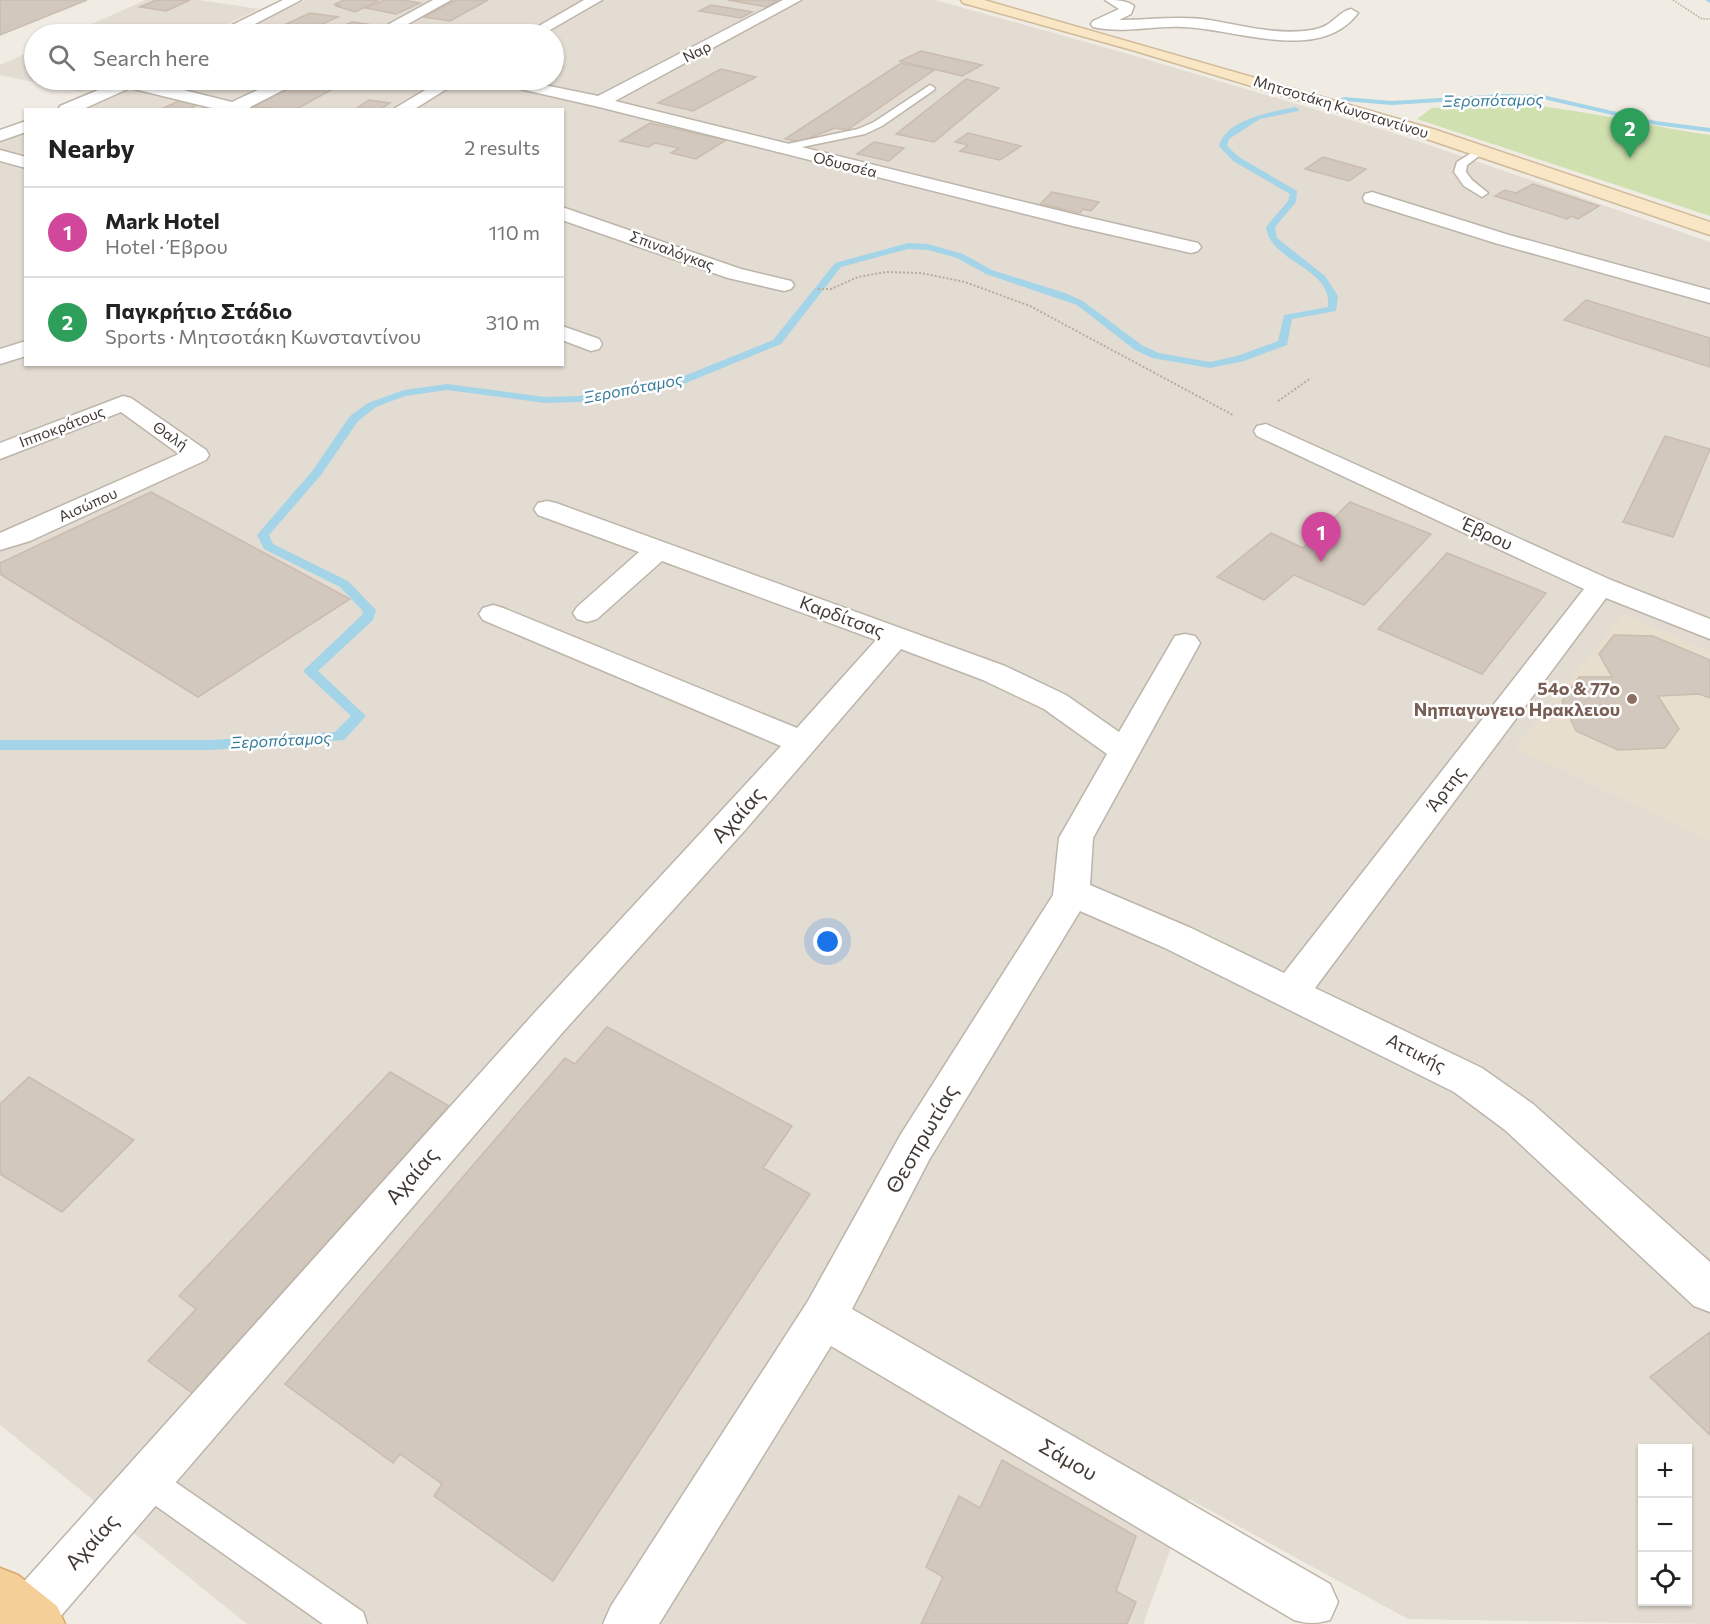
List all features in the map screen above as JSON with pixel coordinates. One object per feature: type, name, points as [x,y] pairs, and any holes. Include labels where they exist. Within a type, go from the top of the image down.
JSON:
[{"type":"street","points":[[245,24],[294,0]]},
{"type":"street","points":[[398,24],[444,0]]},
{"type":"street","points":[[551,24],[595,0]]},
{"type":"street","name":"Ναρ","points":[[600,102],[794,0]]},
{"type":"street","name":"Μητσοτάκη Κωνσταντίνου","points":[[968,0],[1081,31],[1481,150],[1710,229]]},
{"type":"street","points":[[1112,0],[1127,6],[1255,33],[1300,35],[1333,29],[1351,13]]},
{"type":"street","points":[[1081,31],[1123,12],[1127,6]]},
{"type":"street","points":[[1100,23],[1126,26],[1181,22],[1214,24]]},
{"type":"street","points":[[71,108],[112,90]]},
{"type":"street","points":[[168,90],[240,108],[273,90]]},
{"type":"street","points":[[404,108],[435,90]]},
{"type":"street","name":"Οδυσσέα","points":[[545,90],[1191,247]]},
{"type":"street","points":[[0,136],[24,127]]},
{"type":"street","points":[[0,155],[24,162]]},
{"type":"street","points":[[1372,198],[1502,239],[1710,297]]},
{"type":"street","name":"Σπιναλόγκας","points":[[564,214],[735,274],[783,285]]},
{"type":"street","points":[[564,333],[591,344]]},
{"type":"street","points":[[0,357],[24,349]]},
{"type":"street","name":"Ιπποκράτους","points":[[0,452],[123,403]]},
{"type":"street","name":"Θαλή","points":[[123,403],[197,455],[175,465]]},
{"type":"street","name":"Έβρου","points":[[1266,431],[1601,586],[1710,630]]},
{"type":"street","name":"Αισώπου","points":[[0,542],[21,535],[175,465]]},
{"type":"street","name":"Καρδίτσας","points":[[548,508],[896,636],[1023,686],[1068,710],[1124,751]]},
{"type":"street","points":[[587,613],[659,549]]},
{"type":"street","name":"Άρτης","points":[[1291,992],[1601,586]]},
{"type":"street","points":[[493,614],[803,743]]},
{"type":"street","name":"Αχαίας","points":[[22,1611],[147,1481],[550,1021],[803,743],[896,636]]},
{"type":"street","name":"Θεσπρωτίας","points":[[628,1624],[824,1317],[915,1146],[1072,892],[1075,885],[1076,838],[1185,643]]},
{"type":"street","name":"Αττικής","points":[[1072,892],[1178,938],[1291,992],[1425,1057],[1475,1085],[1519,1117],[1710,1291]]},
{"type":"street","name":"Σάμου","points":[[824,1317],[1312,1602]]},
{"type":"lane","points":[[778,148],[861,132],[878,124],[930,88]]},
{"type":"lane","points":[[1481,150],[1461,164],[1460,172],[1468,183],[1482,193]]},
{"type":"lane","points":[[147,1481],[351,1624]]},
{"type":"path","points":[[1673,0],[1702,19],[1710,19]]},
{"type":"path","points":[[825,290],[866,275],[904,272],[944,277],[995,291],[1030,306],[1202,400],[1266,431]]},
{"type":"shaded area","points":[[146,0],[198,0],[259,9],[227,24],[92,24]]},
{"type":"shaded area","points":[[305,0],[935,0],[1125,53],[1394,133],[1710,242],[1710,1624],[1408,1619],[1189,1499],[1143,1624],[247,1624],[0,1425],[0,142],[24,132],[24,366],[564,366],[564,108],[81,108],[122,90],[564,90],[564,24],[256,24]]},
{"type":"shaded area","points":[[24,54],[24,80],[0,75],[0,65]]},
{"type":"shaded area","name":"54ο & 77ο Νηπιαγωγειο Ηρακλειου","points":[[1624,614],[1710,651],[1710,842],[1515,747]]},
{"type":"green space","points":[[1518,104],[1542,106],[1710,135],[1710,216],[1417,119],[1432,108]]},
{"type":"building","points":[[0,0],[87,0],[24,24],[0,35]]},
{"type":"building","points":[[156,0],[190,0],[166,11],[140,7]]},
{"type":"building","points":[[344,0],[378,1],[355,12],[336,6],[339,5],[335,4]]},
{"type":"building","points":[[385,0],[420,3],[396,14],[366,8]]},
{"type":"building","points":[[456,0],[488,0],[450,21],[424,17]]},
{"type":"building","points":[[728,0],[778,0],[767,7]]},
{"type":"building","points":[[711,5],[752,12],[741,18],[699,11]]},
{"type":"building","points":[[310,13],[338,17],[323,24],[286,24]]},
{"type":"building","points":[[921,51],[982,65],[962,76],[900,61]]},
{"type":"building","points":[[901,63],[934,70],[847,130],[835,128],[799,142],[785,139]]},
{"type":"building","points":[[721,69],[756,77],[693,111],[658,103]]},
{"type":"building","points":[[966,79],[999,88],[934,142],[896,134]]},
{"type":"building","points":[[286,90],[331,90],[299,108],[253,107]]},
{"type":"building","points":[[181,100],[199,104],[191,108],[163,108]]},
{"type":"building","points":[[369,100],[390,103],[382,108],[357,108]]},
{"type":"building","points":[[650,123],[726,140],[696,159],[671,153],[679,148],[655,143],[648,147],[620,141]]},
{"type":"building","points":[[968,133],[1021,146],[1000,160],[960,151],[968,145],[955,142]]},
{"type":"building","points":[[874,142],[904,148],[889,161],[857,154]]},
{"type":"building","points":[[1323,157],[1366,169],[1349,181],[1305,169]]},
{"type":"building","points":[[1533,184],[1599,206],[1578,219],[1572,216],[1567,219],[1495,196],[1505,190],[1516,193]]},
{"type":"building","points":[[1052,192],[1099,202],[1091,211],[1083,209],[1080,213],[1040,204]]},
{"type":"building","points":[[1586,300],[1710,338],[1710,367],[1564,320]]},
{"type":"building","points":[[1665,436],[1710,449],[1673,537],[1623,522]]},
{"type":"building","points":[[151,492],[350,599],[198,697],[0,574],[0,563]]},
{"type":"building","points":[[1350,502],[1431,534],[1364,605],[1294,575],[1264,600],[1217,577],[1271,533],[1303,548]]},
{"type":"building","points":[[1447,553],[1546,593],[1482,674],[1378,629]]},
{"type":"building","points":[[1614,635],[1653,636],[1710,660],[1710,698],[1699,694],[1658,696],[1679,729],[1665,748],[1618,750],[1576,731],[1562,701],[1579,677],[1612,677],[1599,654]]},
{"type":"building","points":[[607,1027],[792,1126],[763,1168],[810,1194],[553,1581],[434,1496],[442,1484],[400,1454],[393,1463],[285,1384],[565,1058],[575,1064]]},
{"type":"building","points":[[390,1072],[449,1106],[192,1393],[148,1361],[196,1309],[179,1296]]},
{"type":"building","points":[[29,1077],[134,1140],[62,1212],[0,1174],[0,1104]]},
{"type":"building","points":[[1710,1332],[1710,1435],[1650,1377]]},
{"type":"building","points":[[1002,1460],[1136,1536],[1116,1591],[1136,1602],[1127,1624],[921,1624],[943,1577],[926,1567],[959,1496],[980,1508]]},
{"type":"waterway","name":"Ξεροπόταμος","points":[[1344,99],[1392,103],[1503,96],[1543,97],[1656,123],[1710,130]]},
{"type":"waterway","name":"Ξεροπόταμος","points":[[0,745],[212,745],[339,737],[359,716],[310,671],[368,617],[370,610],[344,584],[268,546],[263,535],[317,472],[338,445],[354,418],[363,410],[382,400],[415,391],[447,387],[545,400],[579,399],[682,381],[777,342],[838,265],[908,246],[928,247],[960,256],[989,272],[1062,295],[1080,303],[1139,348],[1156,356],[1210,365],[1240,359],[1283,343],[1287,317],[1333,309],[1334,296],[1321,278],[1280,247],[1272,238],[1270,227],[1292,202],[1294,193],[1245,165],[1228,153],[1223,146],[1225,138],[1257,117],[1295,109]]},
{"type":"place","name":"Παγκρήτιο Στάδιο","points":[[1630,158]]},
{"type":"place","name":"Mark Hotel","points":[[1321,562]]},
{"type":"place","name":"54ο & 77ο Νηπιαγωγειο Ηρακλειου","points":[[1632,699]]}]
